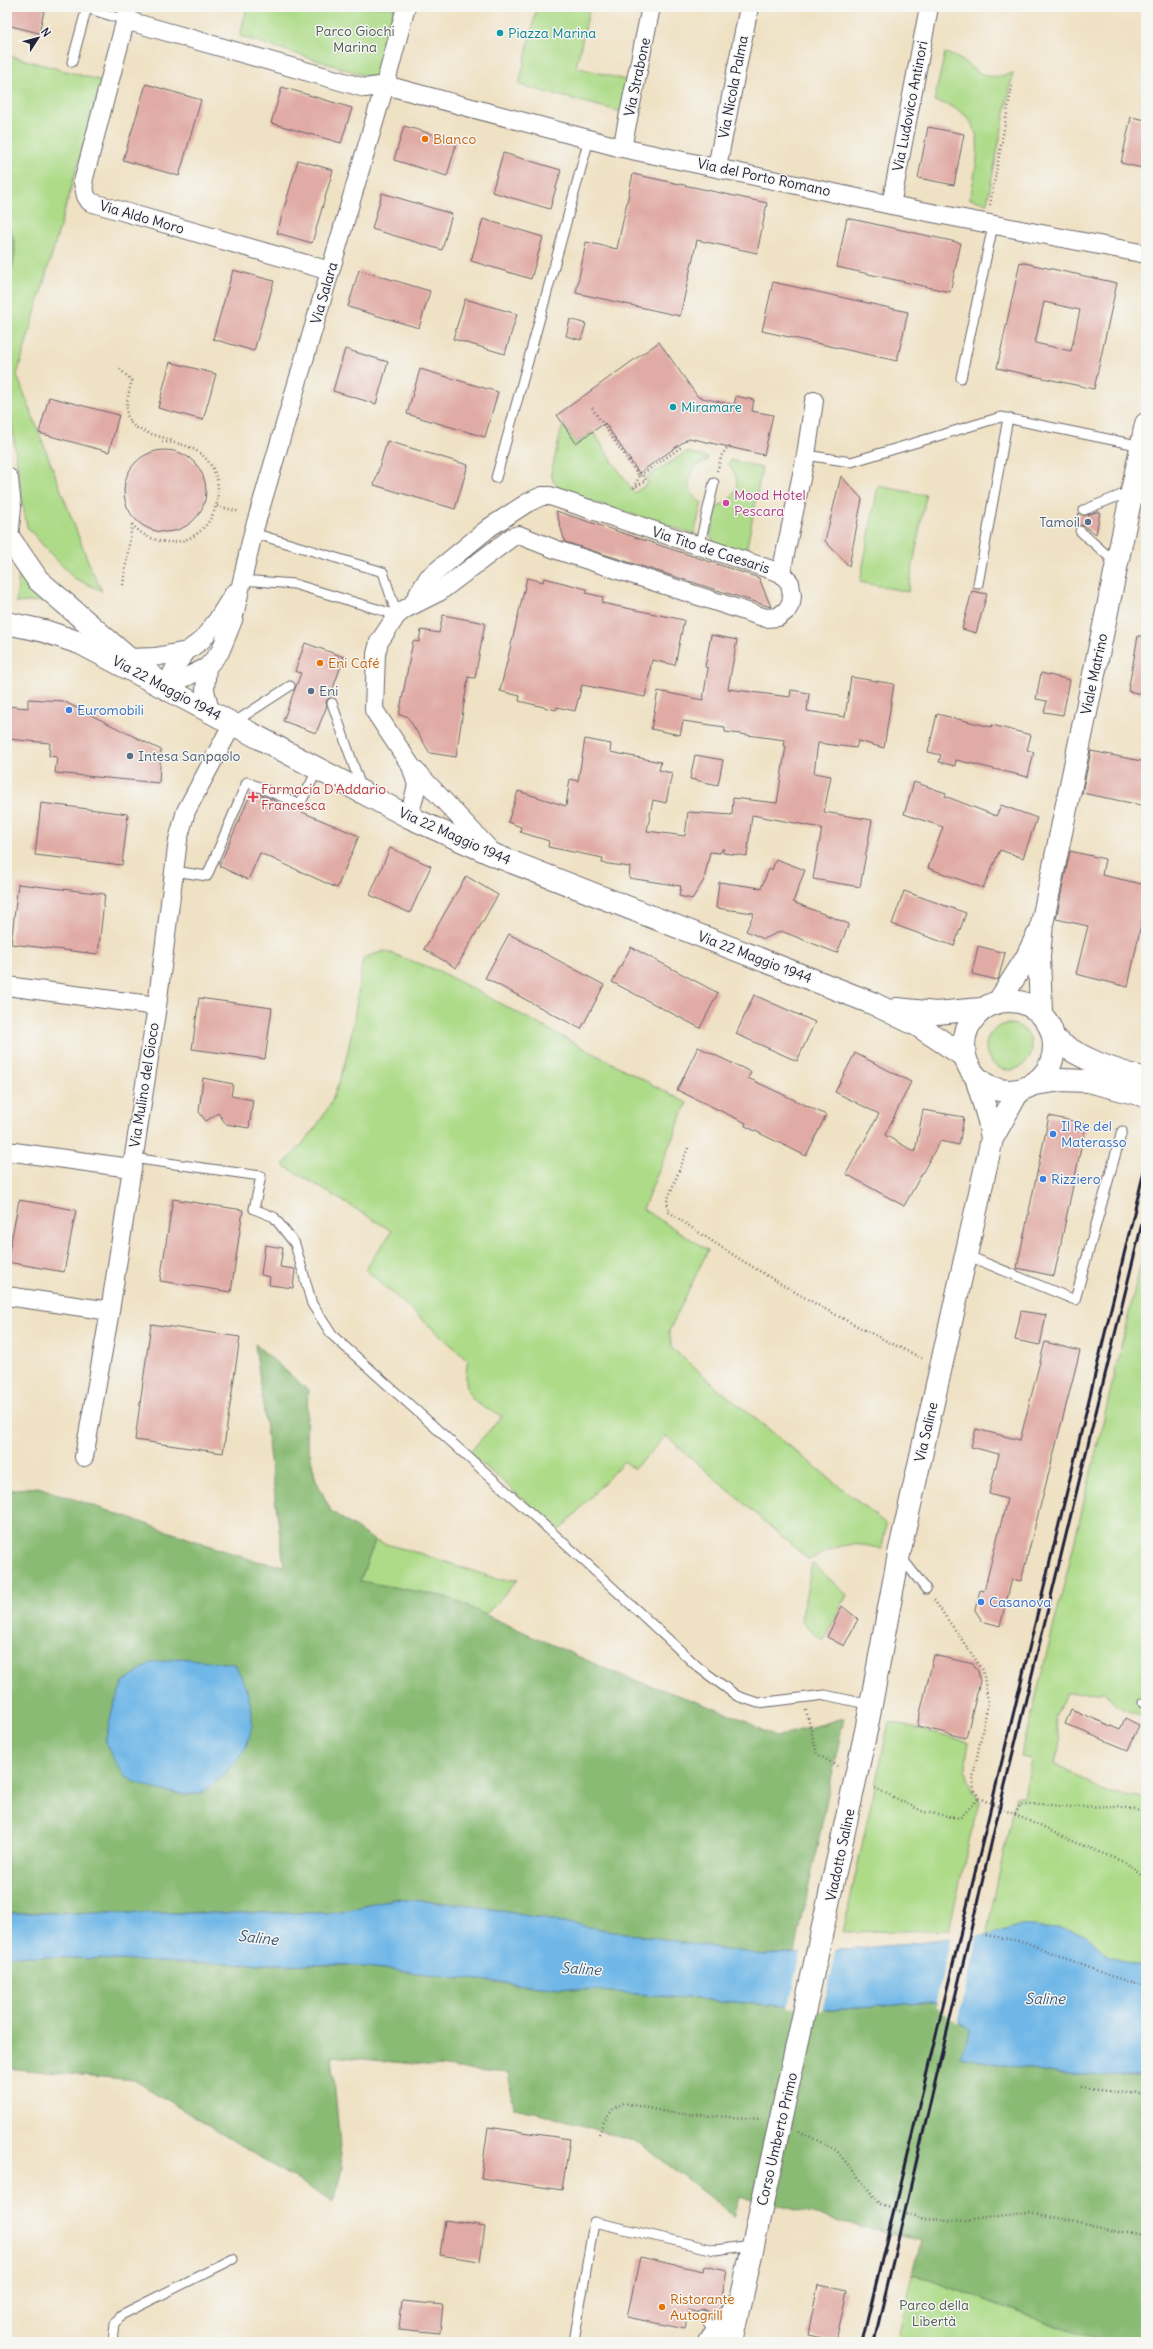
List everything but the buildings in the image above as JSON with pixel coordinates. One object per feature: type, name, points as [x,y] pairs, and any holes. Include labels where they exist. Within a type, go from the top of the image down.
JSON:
[{"type":"main road","name":"Viale Matrino","points":[[1041,1013],[1039,956],[1042,924],[1146,424]]},
{"type":"main road","points":[[7,479],[10,507],[7,539]]},
{"type":"main road","points":[[7,536],[38,580],[124,660]]},
{"type":"main road","name":"Via 22 Maggio 1944","points":[[7,623],[44,631],[124,660],[166,687],[409,817],[494,855],[872,1003],[917,1025],[964,1056]]},
{"type":"main road","name":"Viale Matrino","points":[[990,1005],[1026,960],[1042,924]]},
{"type":"main road","points":[[1026,1087],[1043,1076],[1050,1065],[1054,1052],[1054,1039],[1050,1025],[1041,1013],[1021,1002],[990,1005],[972,1018],[966,1030],[963,1042],[964,1056],[968,1067],[976,1077],[996,1089],[1007,1091],[1061,1080],[1088,1081],[1146,1096]]},
{"type":"main road","name":"Via 22 Maggio 1944","points":[[872,1003],[936,1013],[990,1005]]},
{"type":"main road","points":[[1054,1039],[1072,1052],[1092,1063],[1146,1079]]},
{"type":"main road","name":"Via Saline","points":[[976,1077],[989,1122],[992,1139]]},
{"type":"main road","name":"Via Saline","points":[[867,1726],[899,1554],[992,1139],[1026,1087]]},
{"type":"main road","name":"Viadotto Saline","points":[[812,1984],[867,1726]]},
{"type":"main road","name":"Corso Umberto Primo","points":[[719,2339],[742,2295],[812,1984]]},
{"type":"street","name":"Via Salara","points":[[166,687],[207,667],[220,652],[233,620],[256,525],[385,85],[406,7]]},
{"type":"street","name":"Via Strabone","points":[[622,148],[651,7]]},
{"type":"street","name":"Via Nicola Palma","points":[[717,167],[749,7]]},
{"type":"street","name":"Via Ludovico Antinori","points":[[891,205],[929,7]]},
{"type":"street","points":[[127,13],[365,88],[385,85]]},
{"type":"street","name":"Via Aldo Moro","points":[[127,13],[83,182],[86,196],[90,202],[330,271]]},
{"type":"street","name":"Via del Porto Romano","points":[[385,85],[622,148],[891,205],[991,218],[1146,254]]},
{"type":"street","points":[[780,573],[806,455],[814,400]]},
{"type":"street","name":"Via Tito de Caesaris","points":[[414,603],[428,578],[494,525],[518,508],[542,496],[555,497],[699,547],[780,573],[787,579],[792,588],[791,603],[787,610],[778,617],[766,618],[539,543],[519,535],[506,540],[440,592],[414,603],[397,615],[379,642],[376,654],[374,710],[411,766],[494,855]]},
{"type":"street","name":"Via Tito de Caesaris","points":[[535,499],[525,511],[524,526],[532,539],[539,543]]},
{"type":"street","points":[[494,525],[500,524],[506,529],[506,540]]},
{"type":"street","name":"Via Salara","points":[[166,687],[176,665],[187,651],[202,640],[242,580]]},
{"type":"street","name":"Via Salara","points":[[124,660],[156,657],[187,651]]},
{"type":"street","points":[[207,667],[205,690],[210,710]]},
{"type":"street","name":"Via Mulino del Gioco","points":[[84,1457],[110,1311],[131,1163],[157,1006],[174,870],[186,811],[233,723]]},
{"type":"street","name":"Via Tito de Caesaris","points":[[409,817],[417,785],[411,766]]},
{"type":"street","points":[[7,986],[157,1006]]},
{"type":"street","points":[[7,1151],[131,1163]]},
{"type":"street","points":[[7,1296],[110,1311]]},
{"type":"lane","points":[[72,62],[86,8],[127,13]]},
{"type":"lane","points":[[496,478],[589,139]]},
{"type":"lane","points":[[961,378],[991,218]]},
{"type":"lane","points":[[806,455],[851,462],[1001,417],[1142,446]]},
{"type":"lane","points":[[978,584],[1008,418]]},
{"type":"lane","points":[[699,547],[714,484]]},
{"type":"lane","points":[[1084,510],[1096,508],[1132,491]]},
{"type":"lane","points":[[256,525],[382,572],[397,615]]},
{"type":"lane","points":[[1080,531],[1091,537],[1117,564]]},
{"type":"lane","points":[[242,580],[294,584],[397,615]]},
{"type":"lane","points":[[233,723],[290,686]]},
{"type":"lane","points":[[332,703],[363,792]]},
{"type":"lane","points":[[174,870],[207,876],[247,782],[300,804],[318,769]]},
{"type":"lane","points":[[966,1255],[1075,1300],[1122,1131]]},
{"type":"lane","points":[[131,1163],[260,1176],[254,1209],[274,1217],[295,1244],[312,1304],[332,1336],[709,1675],[737,1696],[758,1703],[825,1695],[871,1705]]},
{"type":"lane","points":[[899,1554],[926,1590]]},
{"type":"lane","points":[[574,2342],[594,2222],[715,2250],[755,2236]]},
{"type":"lane","points":[[113,2342],[115,2324],[121,2315],[233,2259]]},
{"type":"lane","points":[[702,2315],[719,2339]]},
{"type":"path","points":[[991,218],[1012,86]]},
{"type":"path","points":[[120,369],[132,381],[128,393],[127,419],[130,424],[138,429],[197,451],[206,458],[215,472],[219,489],[217,506],[210,521],[198,532],[184,540],[167,542],[151,539],[137,531],[132,524],[123,585]]},
{"type":"path","points":[[592,408],[639,476]]},
{"type":"path","points":[[160,442],[176,442]]},
{"type":"path","points":[[640,472],[646,480],[634,488],[639,476],[683,446]]},
{"type":"path","points":[[722,455],[727,448]]},
{"type":"path","points":[[217,506],[256,525]]},
{"type":"path","points":[[688,1148],[667,1201],[669,1212],[730,1254],[872,1334],[941,1367]]},
{"type":"path","points":[[926,1590],[983,1670],[988,1703],[973,1777],[974,1789],[979,1798],[1070,1840],[1126,1863],[1146,1878]]},
{"type":"path","points":[[1015,1814],[1020,1806],[1040,1804],[1118,1806],[1146,1812]]},
{"type":"path","points":[[986,1935],[1025,1942],[1110,1976],[1146,1986]]},
{"type":"path","points":[[1082,2088],[1146,2095]]},
{"type":"path","points":[[599,2134],[604,2121],[614,2108],[624,2103],[670,2113],[753,2117],[761,2120]]},
{"type":"path","points":[[798,2130],[836,2150],[881,2205],[925,2219],[968,2221],[1029,2211],[1146,2237]]},
{"type":"green space","name":"Parco Giochi Marina","points":[[247,7],[394,7],[393,10],[396,11],[376,79],[240,36]]},
{"type":"green space","points":[[537,7],[590,7],[576,67],[629,81],[622,112],[519,85]]},
{"type":"green space","points":[[945,53],[955,57],[982,74],[1000,76],[1013,73],[987,203],[970,199],[976,167],[977,152],[977,138],[973,126],[965,115],[953,107],[934,101]]},
{"type":"green space","points":[[7,55],[102,81],[17,375],[91,569],[102,591],[74,578],[27,527],[22,500],[7,390]]},
{"type":"green space","points":[[7,223],[15,245],[15,252],[7,282]]},
{"type":"green space","points":[[563,424],[576,443],[593,432],[634,493],[648,484],[646,478],[686,452],[708,458],[707,461],[694,469],[689,480],[689,486],[692,493],[702,503],[694,534],[563,492],[553,481],[551,473]]},
{"type":"green space","points":[[730,460],[762,468],[746,552],[715,543],[710,536],[717,507],[729,500],[736,490],[736,478],[734,472],[729,466]]},
{"type":"green space","points":[[878,486],[926,495],[908,592],[860,582]]},
{"type":"green space","points":[[19,573],[44,601],[16,603]]},
{"type":"green space","points":[[385,951],[439,971],[687,1103],[643,1209],[708,1250],[669,1331],[672,1348],[720,1390],[886,1524],[882,1549],[860,1545],[844,1546],[809,1560],[666,1436],[634,1469],[624,1461],[560,1530],[469,1453],[502,1416],[483,1407],[471,1396],[466,1382],[468,1360],[365,1269],[392,1231],[283,1165],[303,1143],[327,1111],[338,1085],[352,1031],[363,958]]},
{"type":"green space","points":[[1014,1024],[1026,1030],[1031,1038],[1031,1056],[1026,1064],[1018,1069],[1004,1070],[992,1064],[987,1056],[986,1042],[992,1030],[1000,1025]]},
{"type":"green space","points":[[1146,1241],[1146,1716],[1116,1706],[1104,1692],[1066,1693],[1055,1718],[1061,1742],[1055,1763],[1104,1792],[1146,1798],[1146,1967],[1108,1957],[1085,1934],[986,1935],[1016,1795],[1024,1796],[1032,1759],[1021,1756],[1068,1569]]},
{"type":"green space","points":[[255,1344],[308,1390],[306,1436],[316,1480],[331,1511],[375,1541],[360,1581],[446,1597],[613,1672],[736,1716],[775,1737],[844,1718],[795,1952],[764,1955],[594,1928],[464,1904],[394,1899],[337,1913],[7,1913],[7,1490],[38,1487],[252,1560],[284,1566]],"holes":[[[123,1683],[241,1756],[201,1794],[181,1795],[147,1786],[105,1742],[113,1707]]]},
{"type":"green space","points":[[375,1541],[422,1554],[500,1580],[518,1580],[485,1615],[446,1597],[360,1581]]},
{"type":"green space","points":[[812,1563],[847,1595],[823,1641],[801,1621]]},
{"type":"green space","points":[[889,1722],[969,1742],[966,1761],[967,1774],[980,1803],[971,1833],[949,1930],[843,1932]]},
{"type":"green space","points":[[7,1955],[181,1963],[348,1965],[515,1984],[832,2010],[933,2002],[969,2029],[961,2057],[1060,2075],[1146,2076],[1146,2342],[1101,2342],[913,2274],[921,2241],[740,2196],[734,2216],[641,2144],[552,2116],[514,2108],[508,2073],[332,2056],[342,2169],[333,2202],[134,2080],[7,2068]]},
{"type":"green space","name":"Parco della Libertà","points":[[913,2274],[1101,2342],[897,2342]]},
{"type":"water","points":[[181,1658],[235,1664],[246,1687],[252,1710],[251,1732],[241,1755],[217,1781],[201,1794],[184,1794],[164,1791],[144,1786],[136,1782],[121,1771],[105,1742],[113,1707],[123,1683],[151,1663]]},
{"type":"water","name":"Saline","points":[[394,1899],[464,1904],[594,1928],[764,1955],[908,1944],[986,1935],[1018,1925],[1058,1928],[1085,1934],[1109,1957],[1146,1967],[1146,2076],[1060,2075],[960,2057],[969,2029],[933,2002],[832,2010],[515,1984],[348,1965],[181,1963],[7,1955],[7,1913],[337,1913]]},
{"type":"pier","points":[[978,1934],[958,2023],[935,2006],[951,1937]]},
{"type":"pier","points":[[836,1947],[822,2011],[788,2008],[801,1950]]},
{"type":"railway","points":[[862,2342],[1146,1163]]},
{"type":"railway","points":[[874,2342],[1004,1789],[1146,1207]]},
{"type":"place","name":"Piazza Marina","points":[[500,33]]},
{"type":"place","name":"Blanco","points":[[425,139]]},
{"type":"place","name":"Miramare","points":[[673,407]]},
{"type":"place","name":"Mood Hotel Pescara","points":[[726,503]]},
{"type":"place","name":"Tamoil","points":[[1088,522]]},
{"type":"place","name":"Eni Café","points":[[320,663]]},
{"type":"place","name":"Eni","points":[[311,691]]},
{"type":"place","name":"Euromobili","points":[[69,710]]},
{"type":"place","name":"Intesa Sanpaolo","points":[[130,756]]},
{"type":"place","name":"Farmacia D'Addario Francesca","points":[[253,797]]},
{"type":"place","name":"Il Re del Materasso","points":[[1053,1134]]},
{"type":"place","name":"Rizziero","points":[[1043,1179]]},
{"type":"place","name":"Casanova","points":[[981,1602]]},
{"type":"place","name":"Ristorante Autogrill","points":[[662,2307]]}]
